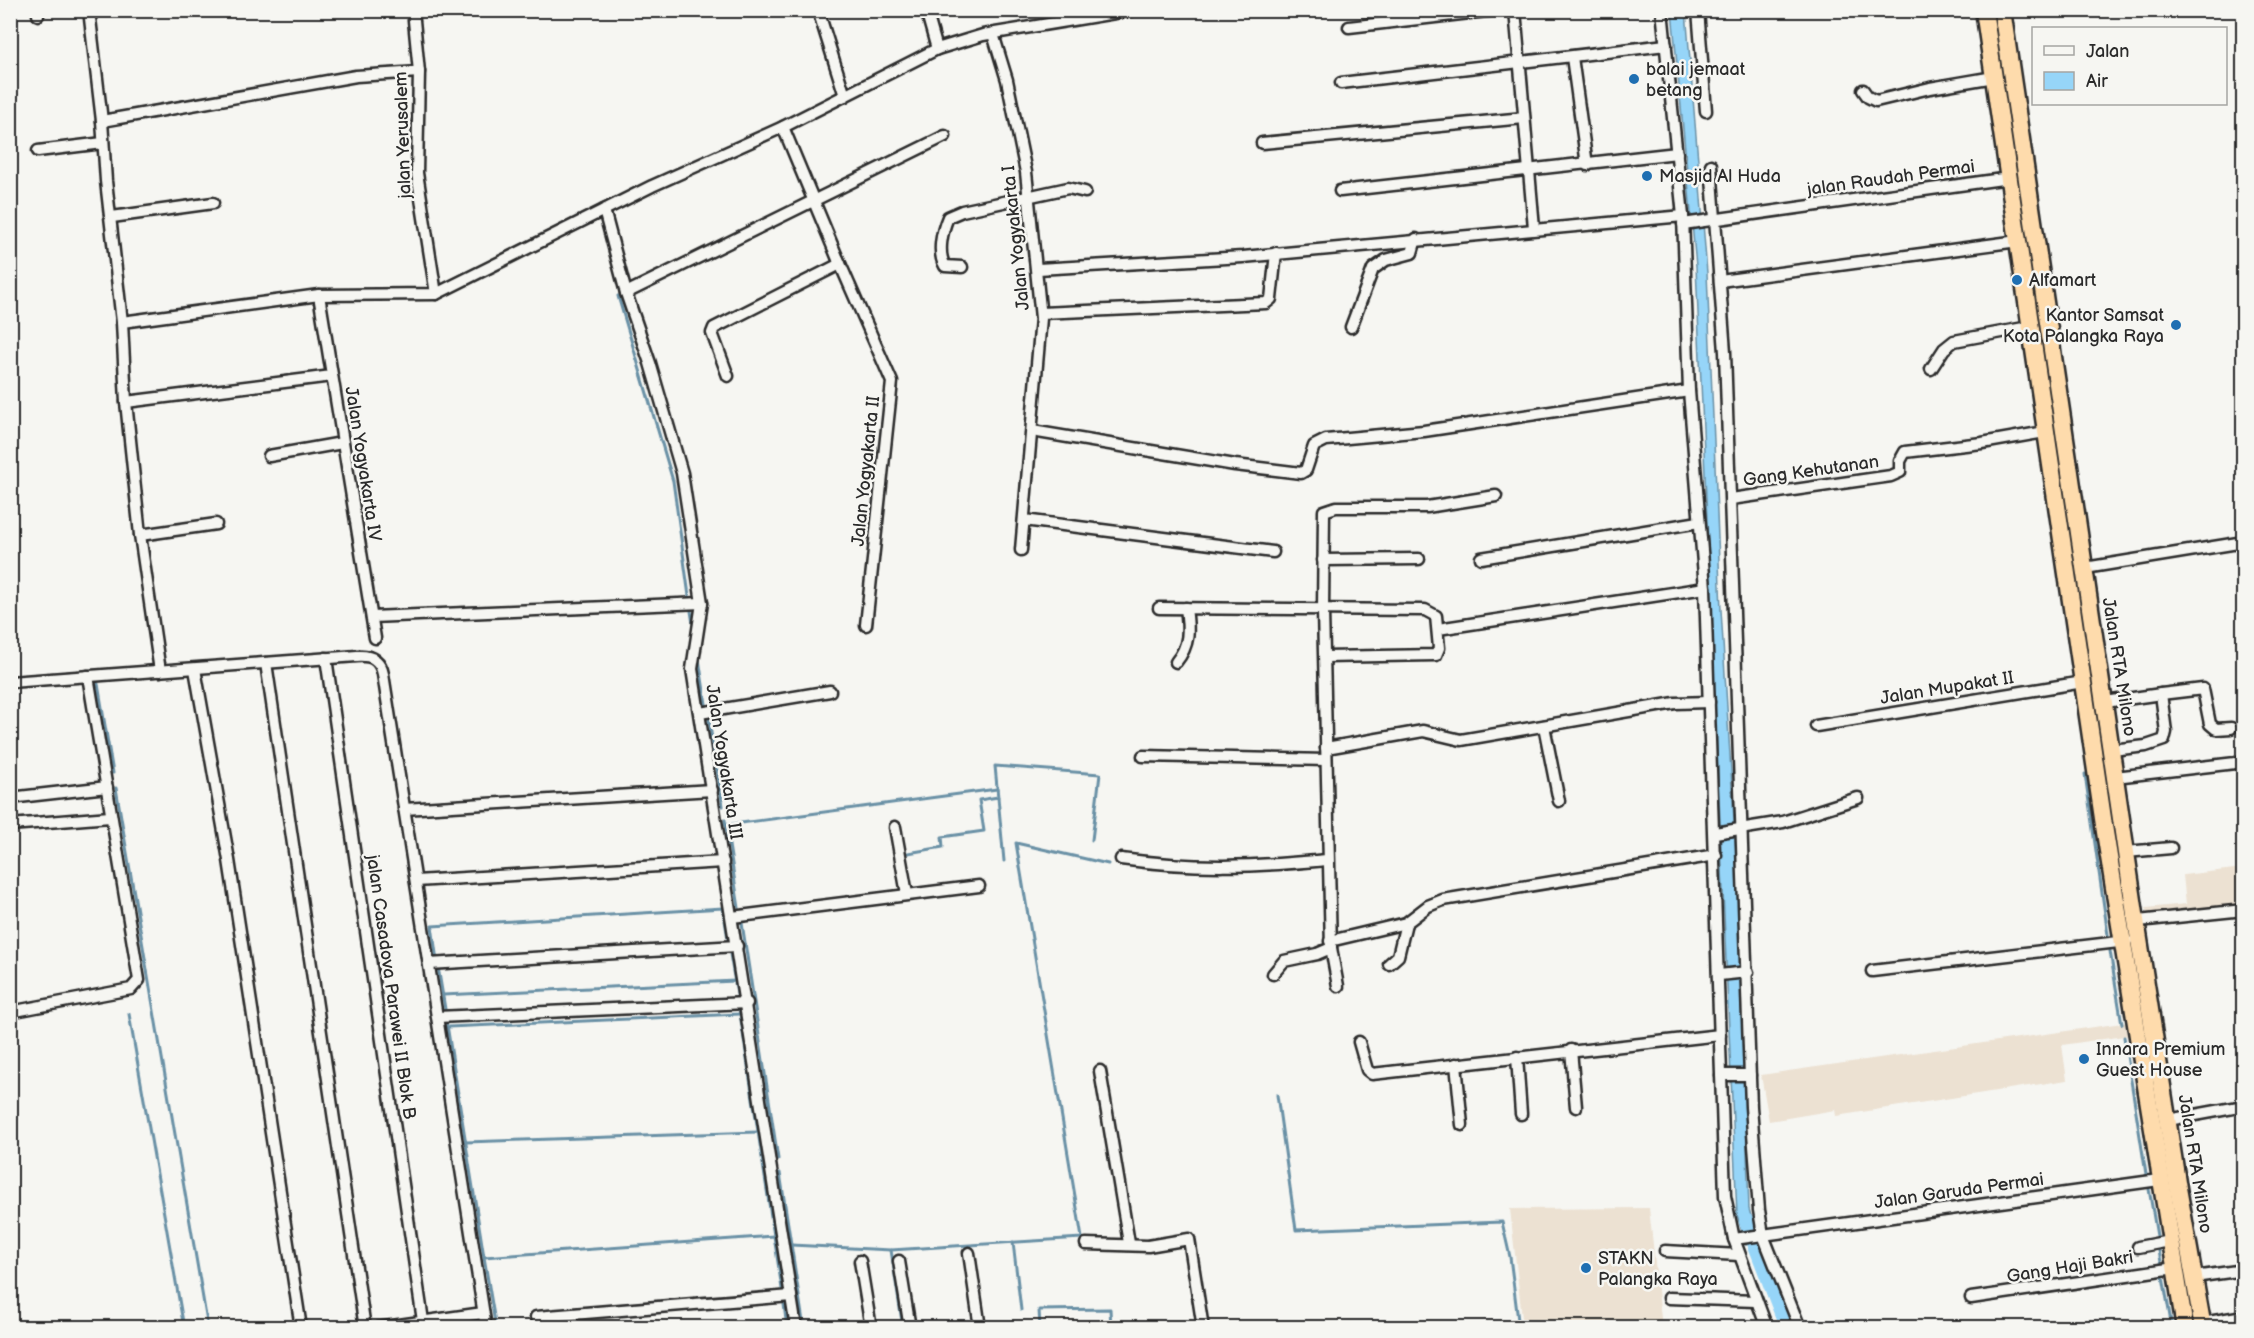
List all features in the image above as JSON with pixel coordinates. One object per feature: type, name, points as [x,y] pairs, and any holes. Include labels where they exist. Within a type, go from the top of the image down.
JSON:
[{"type":"highway","name":"Jalan RTA Milono","points":[[1984,10],[2029,327],[2122,941],[2159,1180],[2185,1328]]},
{"type":"highway","name":"Jalan RTA Milono","points":[[2002,10],[2126,852],[2202,1325]]},
{"type":"highway","points":[[1990,53],[2007,51]]},
{"type":"highway","points":[[2072,606],[2089,604]]},
{"type":"street","points":[[89,10],[122,322],[126,402],[140,535],[160,671]]},
{"type":"street","name":"jalan Yerusalem","points":[[413,10],[419,72],[417,173],[436,294]]},
{"type":"street","points":[[818,10],[845,96]]},
{"type":"street","points":[[926,10],[937,49]]},
{"type":"street","points":[[122,322],[319,295],[436,294],[604,210],[783,127],[937,49],[993,34],[1133,10]]},
{"type":"street","points":[[1349,27],[1496,10]]},
{"type":"street","points":[[1515,10],[1534,228]]},
{"type":"street","points":[[1662,10],[1686,221],[1689,391],[1705,588],[1709,702],[1729,831],[1716,855],[1748,1075],[1759,1236],[1800,1328]]},
{"type":"street","points":[[1698,10],[1706,111]]},
{"type":"street","name":"Jalan Yogyakarta I","points":[[993,34],[1007,80],[1029,196],[1041,313],[1021,550]]},
{"type":"street","points":[[1341,83],[1520,64],[1666,45]]},
{"type":"street","points":[[1572,57],[1587,165]]},
{"type":"street","points":[[102,121],[346,78],[419,72]]},
{"type":"street","points":[[1863,90],[1868,97],[1876,100],[1994,77]]},
{"type":"street","points":[[1262,143],[1524,118]]},
{"type":"street","name":"Jalan Yogyakarta II","points":[[783,127],[892,382],[866,625]]},
{"type":"street","points":[[626,293],[945,136]]},
{"type":"street","points":[[38,151],[103,143]]},
{"type":"street","points":[[1340,191],[1587,165],[1677,153]]},
{"type":"street","points":[[1711,165],[1712,220],[1720,281],[1731,499],[1736,694],[1729,831],[1734,973],[1720,1035],[1725,1196],[1739,1239],[1739,1255],[1767,1328]]},
{"type":"street","name":"jalan Raudah Permai","points":[[1038,269],[1276,253],[1534,228],[1712,220],[2009,178]]},
{"type":"street","points":[[962,267],[945,266],[942,260],[944,228],[948,217],[962,211],[1068,188],[1085,192]]},
{"type":"street","points":[[111,217],[213,203]]},
{"type":"street","name":"Jalan Yogyakarta III","points":[[604,210],[626,293],[682,473],[702,603],[692,658],[796,1328]]},
{"type":"street","points":[[1351,327],[1373,269],[1386,260],[1412,253],[1416,239]]},
{"type":"street","points":[[1720,281],[2018,241]]},
{"type":"street","points":[[1041,313],[1266,303],[1271,299],[1276,253]]},
{"type":"street","points":[[728,376],[712,333],[714,328],[837,267],[840,264],[838,259]]},
{"type":"street","name":"Jalan Yogyakarta IV","points":[[319,295],[375,638]]},
{"type":"street","points":[[1931,369],[1944,349],[1954,341],[2029,327]]},
{"type":"street","points":[[126,402],[332,376]]},
{"type":"street","points":[[1032,431],[1235,465],[1301,473],[1306,470],[1314,446],[1326,440],[1424,431],[1689,391]]},
{"type":"street","name":"Gang Kehutanan","points":[[1731,499],[1891,476],[1900,472],[1901,454],[2045,432]]},
{"type":"street","points":[[269,456],[342,443]]},
{"type":"street","points":[[1338,986],[1330,945],[1327,860],[1323,513],[1329,508],[1427,507],[1496,496]]},
{"type":"street","points":[[1024,520],[1273,552]]},
{"type":"street","points":[[1481,558],[1700,522]]},
{"type":"street","points":[[140,535],[216,524]]},
{"type":"street","points":[[2085,568],[2244,542]]},
{"type":"street","points":[[1323,560],[1419,560]]},
{"type":"street","points":[[1438,630],[1705,588]]},
{"type":"street","points":[[372,617],[702,603]]},
{"type":"street","points":[[1159,608],[1425,610],[1436,616],[1439,648],[1436,655],[1325,657]]},
{"type":"street","points":[[1176,662],[1185,651],[1187,642],[1186,608]]},
{"type":"street","points":[[10,682],[326,658],[365,656],[379,662],[382,667],[486,1328]]},
{"type":"street","name":"jalan Casadova Parawei II Blok B","points":[[326,658],[423,1321]]},
{"type":"street","points":[[266,663],[365,1328]]},
{"type":"street","points":[[195,669],[229,860],[301,1328]]},
{"type":"street","points":[[10,1012],[131,989],[139,980],[88,676]]},
{"type":"street","name":"Jalan Mupakat II","points":[[1816,726],[2083,682]]},
{"type":"street","points":[[2105,702],[2203,689],[2210,724],[2216,729],[2231,728]]},
{"type":"street","points":[[700,713],[830,692]]},
{"type":"street","points":[[2112,750],[2146,746],[2164,740],[2166,732],[2161,694]]},
{"type":"street","points":[[1326,748],[1423,731],[1461,740],[1676,703],[1709,702]]},
{"type":"street","points":[[1544,726],[1558,801]]},
{"type":"street","points":[[1143,756],[1326,760]]},
{"type":"street","points":[[2115,777],[2244,762]]},
{"type":"street","points":[[10,798],[106,787]]},
{"type":"street","points":[[404,809],[712,790]]},
{"type":"street","points":[[1729,831],[1783,822],[1858,798]]},
{"type":"street","points":[[10,825],[110,817]]},
{"type":"street","points":[[896,827],[907,894]]},
{"type":"street","points":[[2126,852],[2171,848]]},
{"type":"street","points":[[1273,974],[1284,961],[1406,923],[1428,906],[1443,900],[1716,855]]},
{"type":"street","points":[[1121,859],[1179,867],[1238,867],[1327,860]]},
{"type":"street","points":[[416,881],[723,862]]},
{"type":"street","points":[[732,917],[979,886]]},
{"type":"street","points":[[2138,921],[2244,910]]},
{"type":"street","points":[[1389,964],[1398,956],[1406,923]]},
{"type":"street","points":[[1872,971],[2140,939]]},
{"type":"street","points":[[429,964],[737,946]]},
{"type":"street","points":[[437,1017],[747,1003]]},
{"type":"street","points":[[1359,1042],[1367,1070],[1372,1074],[1720,1035]]},
{"type":"street","points":[[1571,1050],[1576,1107]]},
{"type":"street","points":[[1517,1057],[1521,1114]]},
{"type":"street","points":[[1456,1064],[1462,1125]]},
{"type":"street","points":[[1100,1071],[1129,1243]]},
{"type":"street","points":[[1723,1075],[1748,1075]]},
{"type":"street","points":[[2168,1120],[2244,1106]]},
{"type":"street","name":"Jalan Garuda Permai","points":[[1739,1239],[2159,1180]]},
{"type":"street","points":[[1086,1244],[1129,1243],[1148,1246],[1189,1239],[1203,1328]]},
{"type":"street","points":[[2138,1247],[2170,1241]]},
{"type":"street","points":[[1665,1251],[1739,1255]]},
{"type":"street","points":[[969,1253],[980,1328]]},
{"type":"street","points":[[861,1261],[871,1328]]},
{"type":"street","points":[[899,1261],[910,1328]]},
{"type":"street","name":"Gang Haji Bakri","points":[[1971,1298],[2175,1268]]},
{"type":"street","points":[[2194,1278],[2244,1270]]},
{"type":"street","points":[[536,1317],[791,1296]]},
{"type":"street","points":[[1669,1298],[1756,1301]]},
{"type":"street","points":[[378,1328],[483,1313]]},
{"type":"street","points":[[2202,1325],[2244,1316]]},
{"type":"shaded area","points":[[2243,868],[2243,908],[2147,918],[2146,908],[2186,904],[2183,875]]},
{"type":"shaded area","points":[[2129,1022],[2131,1035],[2062,1045],[2067,1080],[1836,1116],[1835,1110],[1769,1121],[1761,1075]]},
{"type":"shaded area","name":"STAKN Palangka Raya","points":[[1649,1208],[1662,1327],[1523,1327],[1510,1209]]},
{"type":"water","points":[[1672,11],[1686,11],[1707,273],[1721,610],[1737,868],[1749,1209],[1758,1241],[1746,1245],[1737,1215],[1696,266]]},
{"type":"waterway","points":[[618,296],[673,481],[689,596]]},
{"type":"waterway","points":[[691,611],[693,624]]},
{"type":"waterway","points":[[699,659],[706,704]]},
{"type":"waterway","points":[[98,684],[113,773]]},
{"type":"waterway","points":[[709,720],[723,806]]},
{"type":"waterway","points":[[1004,861],[995,766],[1100,774],[1092,840]]},
{"type":"waterway","points":[[2085,774],[2108,935]]},
{"type":"waterway","points":[[116,788],[208,1328]]},
{"type":"waterway","points":[[726,825],[997,789]]},
{"type":"waterway","points":[[908,853],[943,847],[942,837],[984,831],[979,800],[998,797]]},
{"type":"waterway","points":[[725,820],[739,908]]},
{"type":"waterway","points":[[791,1245],[891,1250],[1082,1238],[1016,843],[1108,864]]},
{"type":"waterway","points":[[437,961],[432,926],[723,908],[728,939]]},
{"type":"waterway","points":[[742,923],[778,1159]]},
{"type":"waterway","points":[[2110,951],[2122,1024]]},
{"type":"waterway","points":[[730,954],[738,1000]]},
{"type":"waterway","points":[[438,967],[445,1009]]},
{"type":"waterway","points":[[443,995],[735,981]]},
{"type":"waterway","points":[[739,1007],[774,1236]]},
{"type":"waterway","points":[[129,1014],[184,1328]]},
{"type":"waterway","points":[[448,1027],[740,1014]]},
{"type":"waterway","points":[[447,1025],[484,1257]]},
{"type":"waterway","points":[[2124,1037],[2146,1174]]},
{"type":"waterway","points":[[1277,1095],[1296,1230],[1502,1222],[1510,1257],[1519,1328]]},
{"type":"waterway","points":[[466,1142],[758,1132]]},
{"type":"waterway","points":[[780,1173],[804,1328]]},
{"type":"waterway","points":[[2149,1189],[2157,1236]]},
{"type":"waterway","points":[[1747,1222],[1788,1328]]},
{"type":"waterway","points":[[496,1328],[484,1257],[774,1236],[782,1289]]},
{"type":"waterway","points":[[1013,1242],[1021,1310]]},
{"type":"waterway","points":[[891,1250],[903,1328]]},
{"type":"waterway","points":[[2159,1251],[2161,1262]]},
{"type":"waterway","points":[[2163,1277],[2172,1328]]},
{"type":"waterway","points":[[784,1304],[787,1328]]},
{"type":"waterway","points":[[1040,1328],[1039,1310],[1110,1309],[1111,1328]]},
{"type":"place","name":"balai jemaat betang","points":[[1634,79]]},
{"type":"place","name":"Masjid Al Huda","points":[[1647,176]]},
{"type":"place","name":"Alfamart","points":[[2017,280]]},
{"type":"place","name":"Kantor Samsat Kota Palangka Raya","points":[[2176,325]]},
{"type":"place","name":"Innara Premium Guest House","points":[[2084,1059]]},
{"type":"place","name":"STAKN Palangka Raya","points":[[1586,1268]]}]
